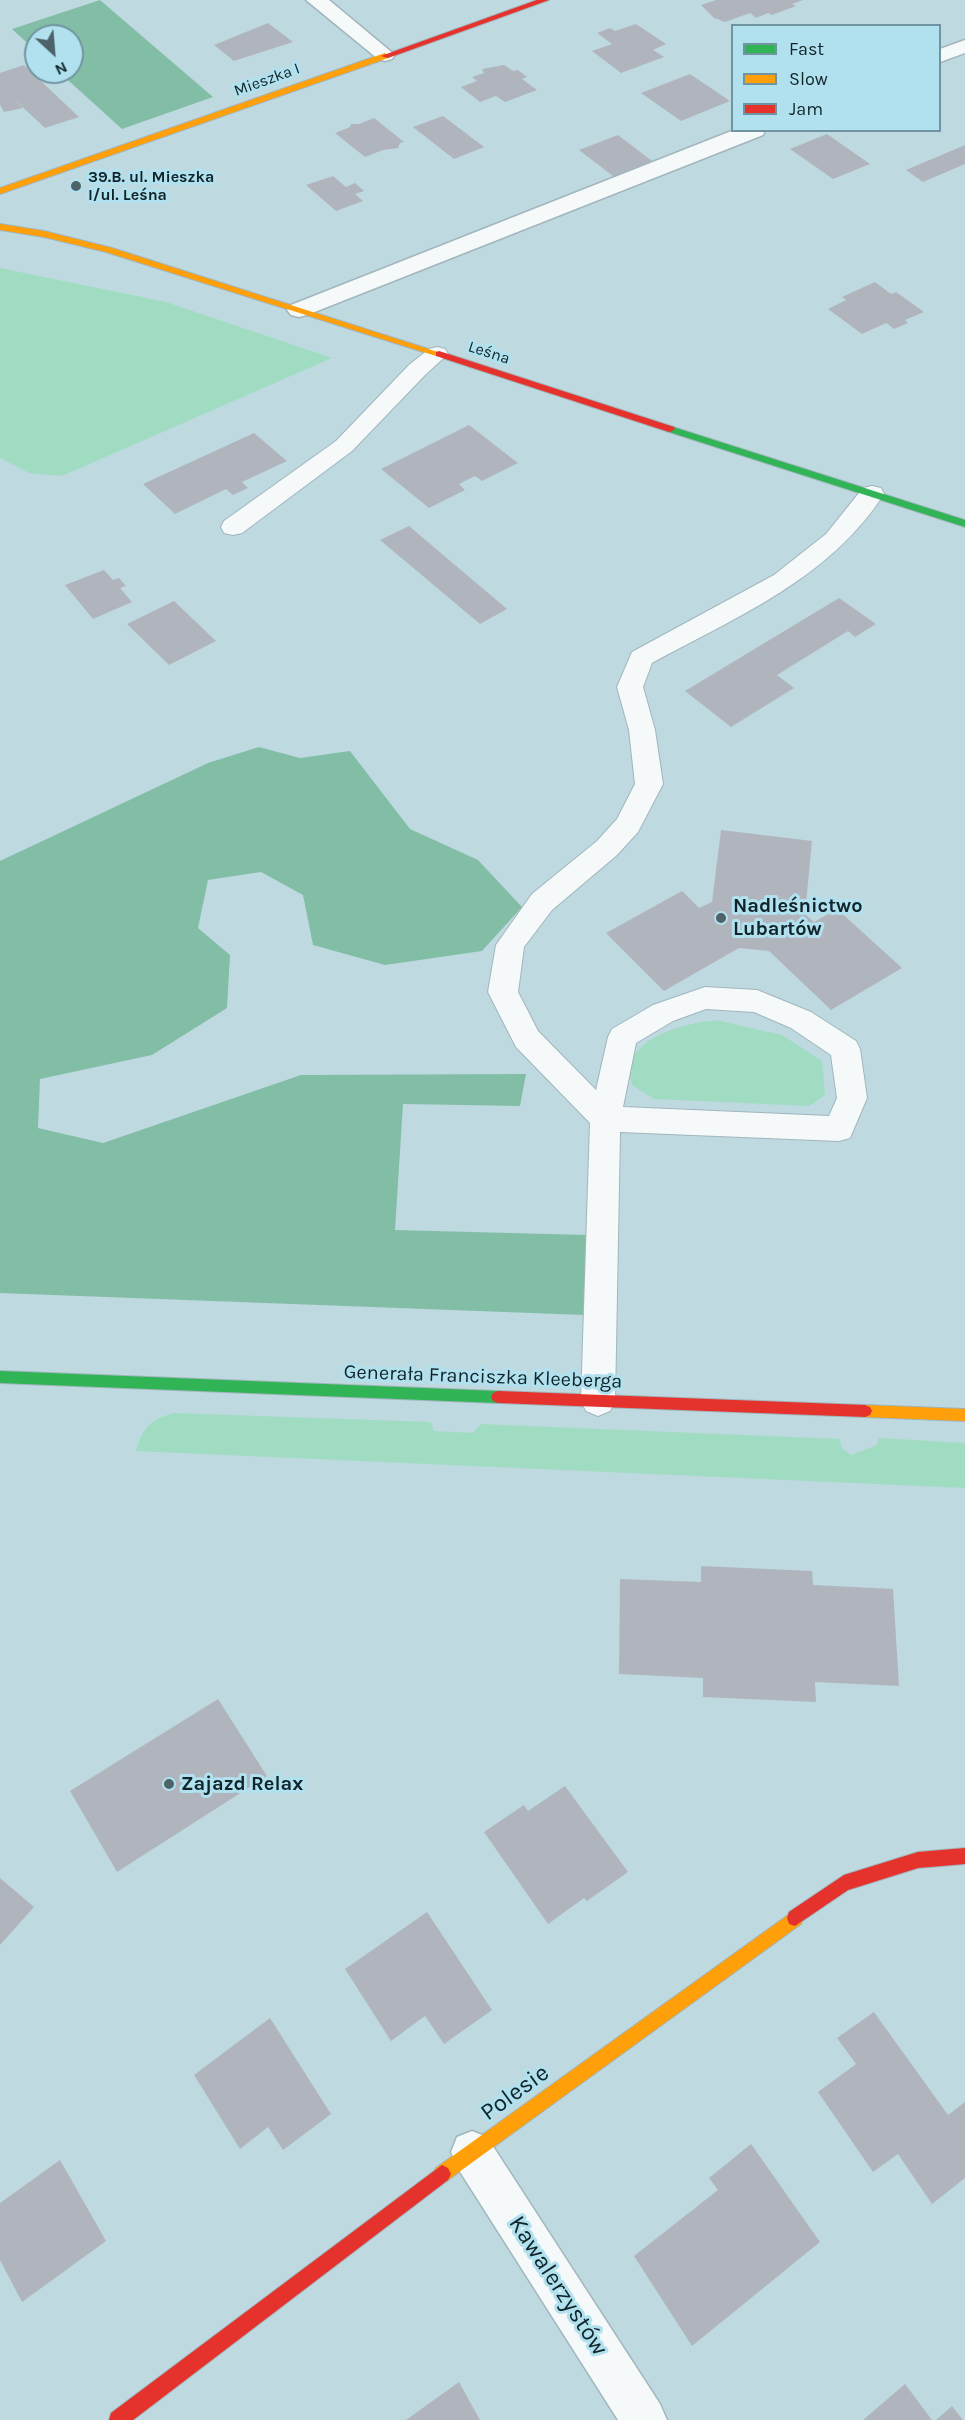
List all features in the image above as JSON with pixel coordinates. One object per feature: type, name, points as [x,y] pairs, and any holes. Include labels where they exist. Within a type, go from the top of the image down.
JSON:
[{"type":"street","points":[[316,0],[385,55]]},
{"type":"street","name":"Mieszka I","points":[[0,191],[544,0]]},
{"type":"street","points":[[941,55],[965,46]]},
{"type":"street","points":[[299,310],[750,132]]},
{"type":"street","name":"Leśna","points":[[0,227],[24,229],[108,249],[965,524]]},
{"type":"street","name":"Generała Franciszka Kleeberga","points":[[0,1377],[965,1415]]},
{"type":"street","name":"Polesie","points":[[118,2420],[472,2152],[844,1883],[918,1860],[965,1856]]},
{"type":"street","name":"Kawalerzystów","points":[[472,2152],[644,2420]]},
{"type":"lane","points":[[233,527],[344,446],[417,370],[437,354]]},
{"type":"lane","points":[[598,1401],[605,1119],[623,1037],[663,1013],[705,998],[757,1001],[801,1020],[845,1049],[852,1098],[839,1129],[605,1119],[527,1039],[503,992],[510,945],[542,902],[608,848],[628,825],[649,784],[642,730],[630,687],[641,658],[783,581],[835,540],[872,494]]},
{"type":"green space","points":[[100,0],[213,97],[122,129],[72,84],[84,84],[84,24],[27,24]]},
{"type":"green space","points":[[24,25],[24,40],[12,29]]},
{"type":"green space","points":[[0,268],[166,302],[332,358],[62,476],[29,473],[0,458]]},
{"type":"green space","points":[[259,747],[300,758],[350,751],[410,829],[478,860],[522,907],[482,951],[385,965],[313,945],[303,895],[261,872],[208,880],[198,928],[230,955],[227,1008],[152,1055],[40,1079],[38,1128],[103,1143],[301,1075],[526,1074],[520,1106],[403,1104],[395,1230],[587,1235],[584,1315],[0,1293],[0,861],[208,763]]},
{"type":"green space","points":[[716,1020],[782,1035],[822,1061],[825,1095],[809,1106],[654,1099],[632,1085],[630,1066],[635,1055],[653,1038],[679,1027]]},
{"type":"green space","points":[[174,1413],[431,1422],[434,1431],[473,1433],[481,1424],[839,1439],[842,1448],[851,1455],[877,1445],[879,1438],[965,1443],[965,1488],[136,1451],[141,1436],[153,1422]]},
{"type":"building","points":[[716,0],[803,0],[792,4],[796,6],[772,15],[768,13],[756,18],[750,13],[725,22],[714,18],[701,5]]},
{"type":"building","points":[[268,23],[293,42],[234,61],[214,45]]},
{"type":"building","points":[[636,24],[666,44],[653,50],[664,57],[621,73],[592,51],[612,44],[597,33],[610,28],[615,31]]},
{"type":"building","points":[[24,65],[24,84],[44,84],[79,117],[45,128],[14,99],[23,108],[4,112],[0,105],[0,73]]},
{"type":"building","points":[[504,65],[513,71],[518,70],[527,77],[522,79],[537,90],[505,102],[496,96],[480,102],[461,87],[477,81],[472,77],[484,73],[482,69]]},
{"type":"building","points":[[690,74],[730,101],[681,121],[641,93]]},
{"type":"building","points":[[443,116],[484,147],[454,159],[413,127]]},
{"type":"building","points":[[374,118],[404,142],[400,143],[398,148],[383,150],[365,157],[335,133],[350,127],[351,124],[359,124]]},
{"type":"building","points":[[827,134],[870,164],[833,179],[790,149]]},
{"type":"building","points":[[618,135],[656,164],[617,179],[579,150]]},
{"type":"building","points":[[965,145],[965,164],[923,182],[906,170]]},
{"type":"building","points":[[333,176],[346,187],[355,183],[364,191],[355,194],[363,201],[336,211],[306,185]]},
{"type":"building","points":[[875,282],[891,294],[896,292],[924,312],[905,320],[908,323],[894,329],[886,323],[862,334],[828,309],[846,300],[842,297]]},
{"type":"building","points":[[469,425],[518,463],[482,481],[475,476],[459,484],[465,490],[429,508],[381,469]]},
{"type":"building","points":[[254,433],[287,461],[242,482],[248,488],[233,495],[226,489],[175,514],[143,484]]},
{"type":"building","points":[[409,526],[507,609],[480,624],[380,540]]},
{"type":"building","points":[[104,570],[113,580],[119,578],[126,586],[120,588],[132,602],[93,619],[65,585]]},
{"type":"building","points":[[839,598],[876,624],[855,637],[848,631],[777,675],[794,688],[731,727],[685,691]]},
{"type":"building","points":[[174,601],[216,641],[169,665],[127,624]]},
{"type":"building","name":"Nadleśnictwo Lubartów","points":[[721,830],[812,841],[805,914],[814,922],[837,909],[902,968],[831,1010],[769,951],[739,948],[664,991],[606,933],[682,891],[699,908],[712,902]]},
{"type":"building","points":[[701,1566],[812,1571],[813,1585],[893,1589],[899,1686],[815,1682],[816,1702],[703,1697],[703,1678],[619,1674],[620,1579],[701,1582]]},
{"type":"building","name":"Zajazd Relax","points":[[218,1699],[267,1776],[117,1872],[70,1791]]},
{"type":"building","points":[[565,1786],[628,1872],[587,1901],[584,1898],[548,1924],[484,1832],[524,1805],[528,1811]]},
{"type":"building","points":[[0,1878],[34,1907],[0,1945]]},
{"type":"building","points":[[427,1912],[492,2010],[444,2044],[425,2016],[391,2041],[345,1969]]},
{"type":"building","points":[[874,2012],[948,2115],[965,2102],[965,2178],[932,2204],[898,2154],[873,2172],[818,2092],[856,2064],[837,2038]]},
{"type":"building","points":[[270,2018],[331,2114],[283,2150],[268,2127],[240,2149],[194,2075]]},
{"type":"building","points":[[751,2144],[820,2242],[692,2346],[634,2256],[718,2190],[709,2178]]},
{"type":"building","points":[[60,2160],[106,2241],[22,2302],[0,2260],[0,2203]]},
{"type":"building","points":[[459,2382],[480,2420],[406,2420]]},
{"type":"building","points":[[905,2384],[932,2420],[863,2420]]},
{"type":"building","points":[[952,2406],[963,2420],[936,2420]]},
{"type":"traffic: fast","points":[[670,429],[965,524]]},
{"type":"traffic: fast","points":[[0,1377],[498,1397]]},
{"type":"traffic: slow","points":[[0,191],[385,56]]},
{"type":"traffic: slow","points":[[0,227],[44,234],[109,250],[439,354]]},
{"type":"traffic: slow","points":[[865,1411],[965,1415]]},
{"type":"traffic: slow","points":[[442,2174],[795,1918]]},
{"type":"traffic: jam","points":[[385,56],[545,0]]},
{"type":"traffic: jam","points":[[439,354],[670,429]]},
{"type":"traffic: jam","points":[[498,1397],[865,1411]]},
{"type":"traffic: jam","points":[[795,1918],[844,1883],[918,1860],[965,1856]]},
{"type":"traffic: jam","points":[[118,2420],[442,2174]]},
{"type":"place","name":"39.B. ul. Mieszka I/ul. Leśna","points":[[76,186]]},
{"type":"place","name":"Nadleśnictwo Lubartów","points":[[721,918]]},
{"type":"place","name":"Zajazd Relax","points":[[169,1784]]}]
